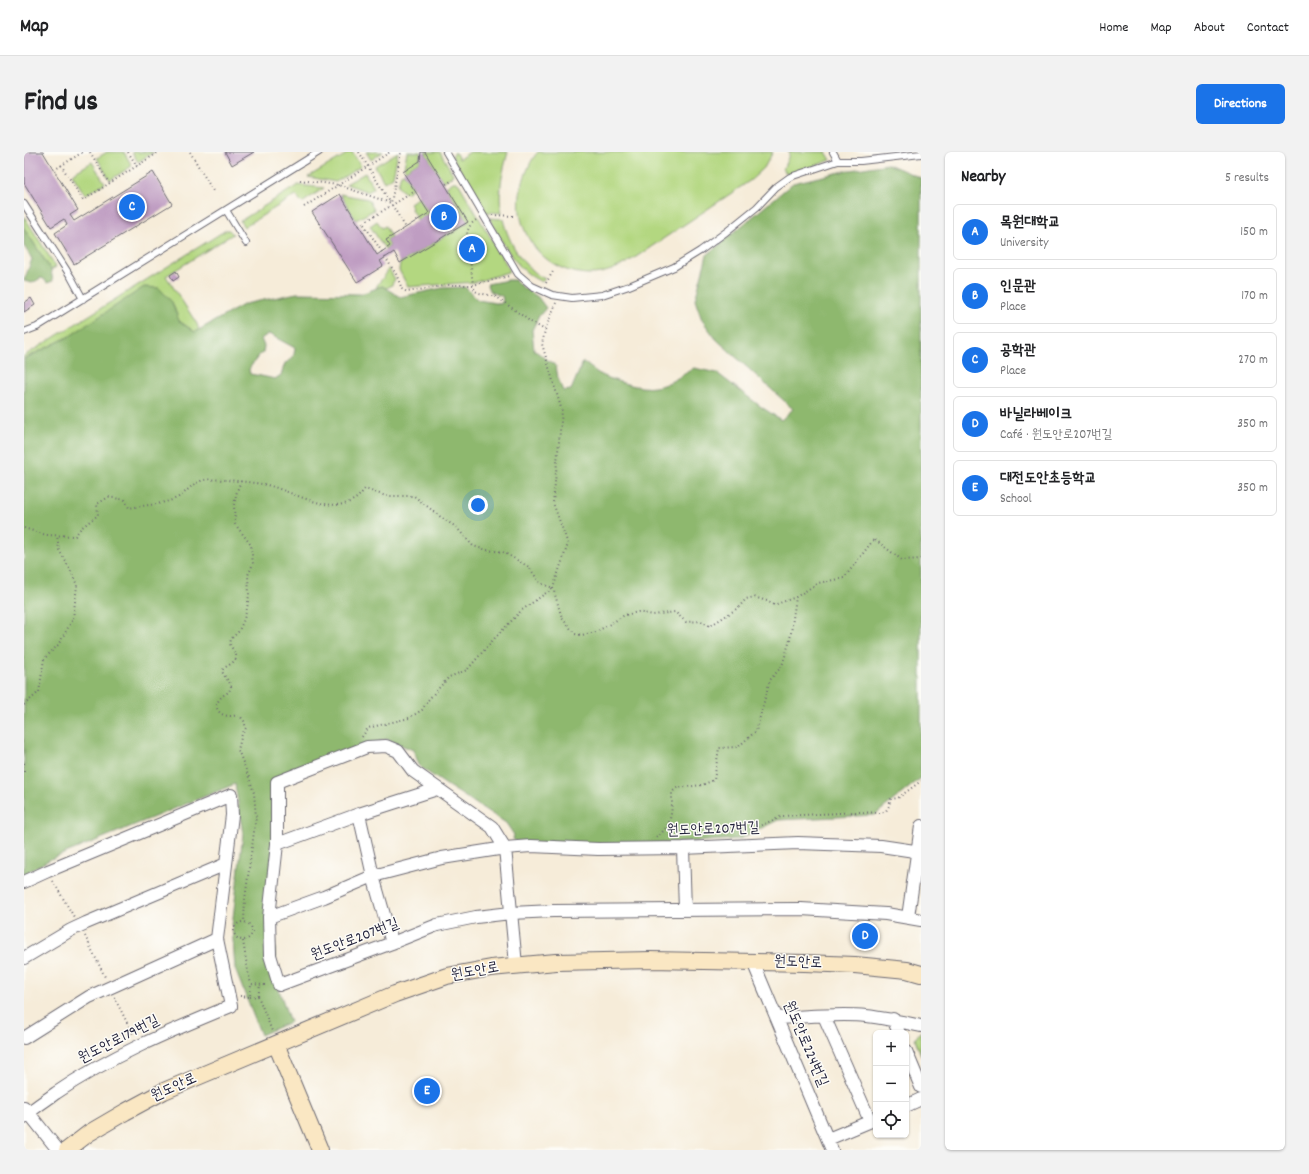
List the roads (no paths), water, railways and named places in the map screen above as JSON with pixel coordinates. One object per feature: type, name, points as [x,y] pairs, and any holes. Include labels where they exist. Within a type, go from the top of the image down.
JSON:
[{"type":"street","name":"원도안로207번길","points":[[516,965],[511,913],[505,848],[492,827],[413,771],[398,751],[386,746],[367,747],[277,782],[277,844],[269,917],[270,955],[279,985],[437,926],[476,917],[511,913],[553,911],[801,909],[886,914],[921,920]]},
{"type":"street","points":[[277,844],[359,814],[437,788]]},
{"type":"street","points":[[24,882],[231,795],[232,815],[217,939],[89,997],[24,1038]]},
{"type":"street","points":[[359,814],[373,876],[392,943]]},
{"type":"street","points":[[908,917],[919,852],[921,826]]},
{"type":"street","name":"원도안로207번길","points":[[269,917],[324,897],[373,876],[442,858],[505,848],[531,846],[598,849],[683,848],[798,843],[881,846],[919,852]]},
{"type":"street","points":[[683,848],[685,910]]},
{"type":"street","points":[[24,958],[71,930],[226,864]]},
{"type":"street","name":"원도안로179번길","points":[[58,1150],[25,1112],[73,1081],[114,1058],[162,1035],[231,1006],[217,939]]},
{"type":"street","name":"원도안로","points":[[68,1150],[89,1134],[145,1101],[274,1038],[447,976],[516,965],[556,962],[643,960],[854,965],[907,970],[921,974]]},
{"type":"street","name":"원도안로224번길","points":[[753,962],[830,1145],[873,1120]]},
{"type":"street","points":[[824,1016],[873,1120]]},
{"type":"street","points":[[777,1018],[865,1016],[893,1019],[921,1026]]},
{"type":"street","points":[[893,1019],[898,1030]]},
{"type":"street","points":[[274,1038],[320,1150]]},
{"type":"street","points":[[909,1058],[921,1087]]},
{"type":"street","points":[[909,1105],[921,1099]]},
{"type":"lane","points":[[24,332],[37,327],[319,152]]},
{"type":"lane","points":[[446,152],[518,274],[532,286],[552,295],[572,298],[602,295],[629,286],[674,267],[700,251],[726,232],[757,207],[776,188],[790,177],[838,161],[861,161],[921,154]]},
{"type":"lane","points":[[836,153],[838,161]]},
{"type":"lane","points":[[24,204],[83,298]]},
{"type":"lane","points":[[226,210],[246,243]]},
{"type":"place","name":"공학관","points":[[132,207]]},
{"type":"place","name":"인문관","points":[[444,217]]},
{"type":"place","name":"목원대학교","points":[[472,249]]},
{"type":"place","name":"바닐라베이크","points":[[865,936]]},
{"type":"place","name":"대전도안초등학교","points":[[427,1091]]}]
